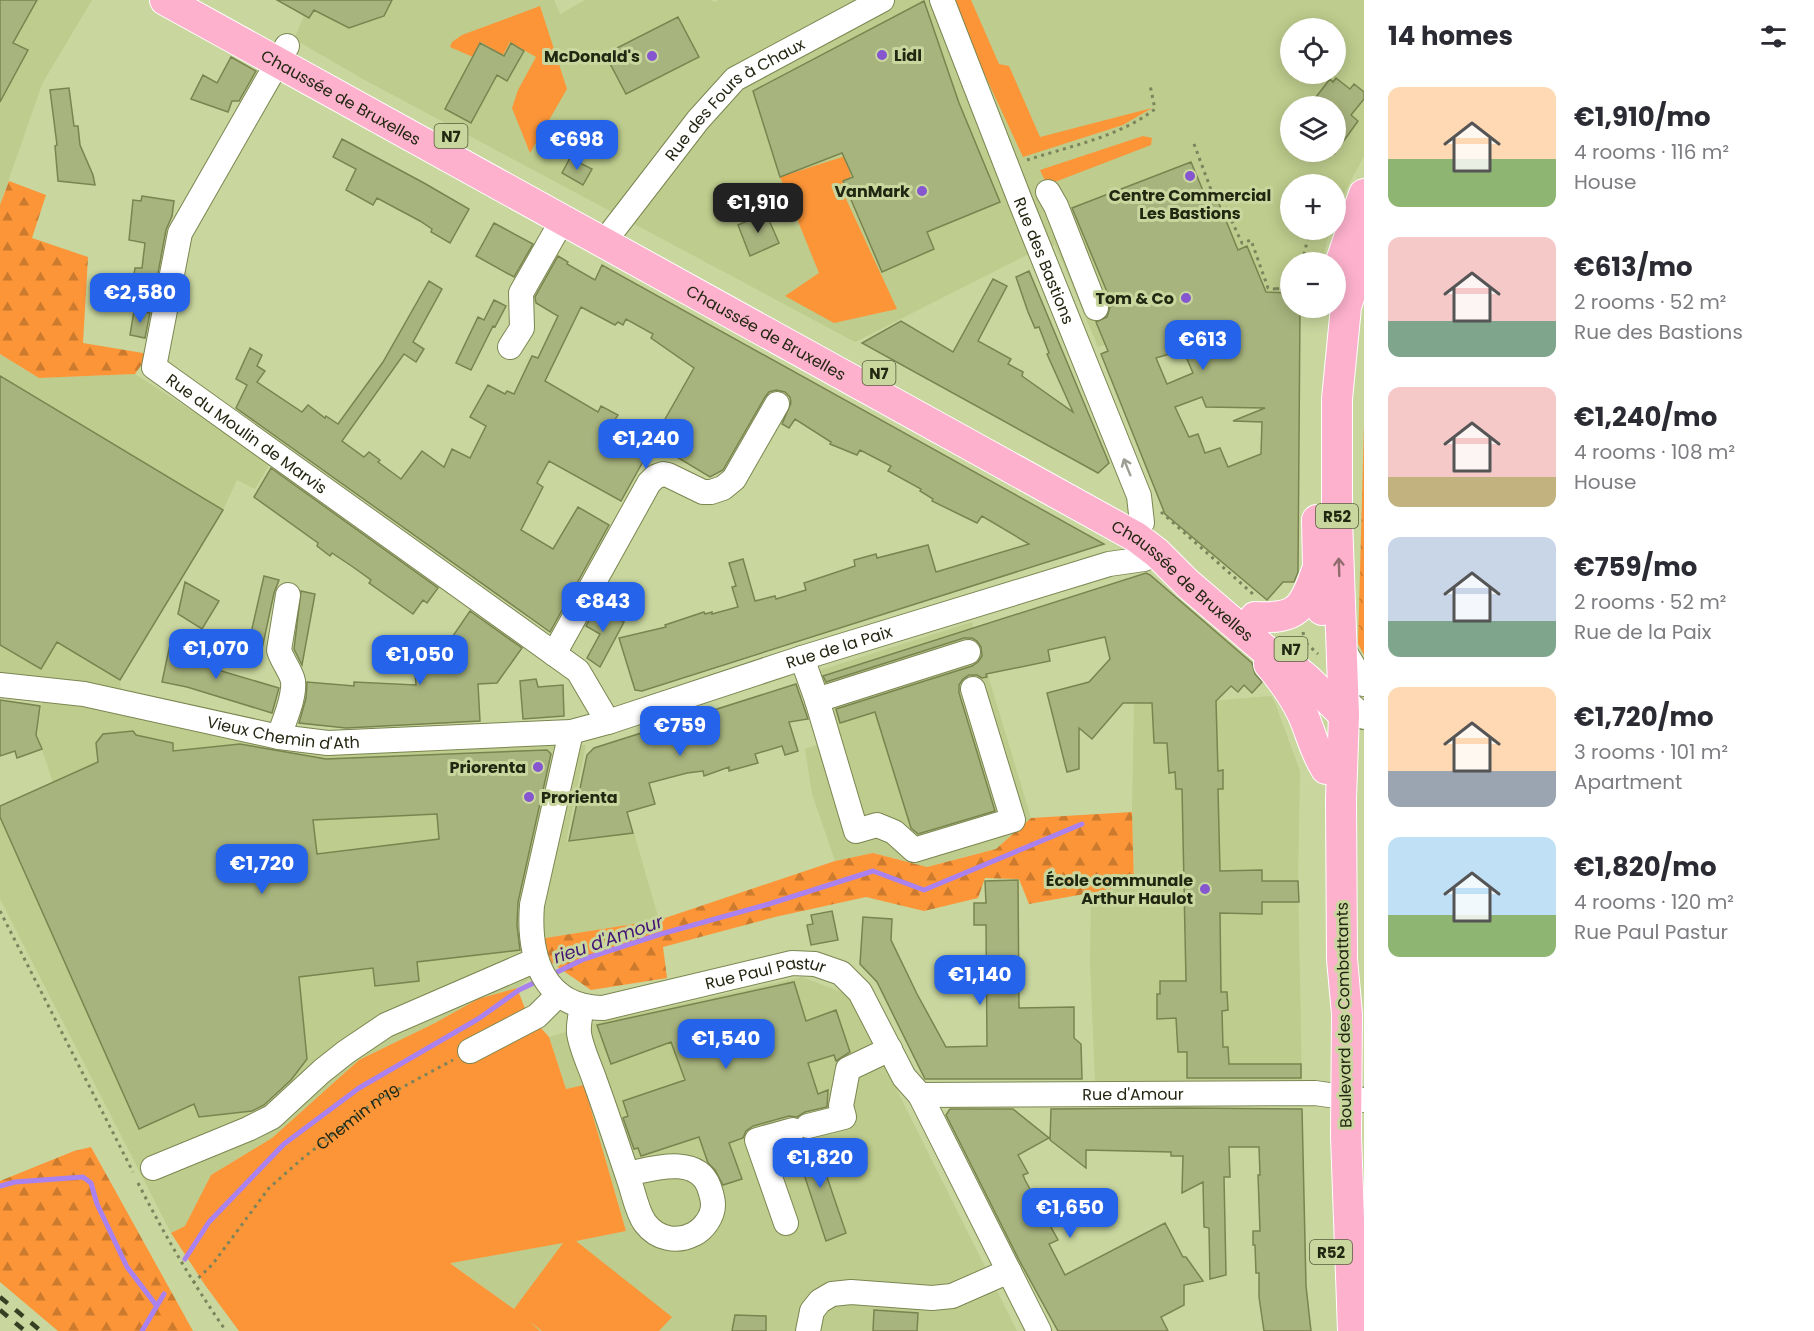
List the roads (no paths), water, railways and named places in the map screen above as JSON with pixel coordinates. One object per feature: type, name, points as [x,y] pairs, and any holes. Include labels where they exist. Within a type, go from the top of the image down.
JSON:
[{"type":"main road","name":"Chaussée de Bruxelles","points":[[165,0],[282,54],[609,234],[1112,522],[1157,553],[1188,584],[1264,649],[1347,704]]},
{"type":"main road","name":"Chaussée de Bruxelles","points":[[204,0],[282,54],[562,219],[609,234],[879,372],[1151,517],[1164,539],[1255,607],[1347,704]]},
{"type":"main road","points":[[1345,252],[1364,194]]},
{"type":"main road","name":"R52","points":[[1347,704],[1342,647],[1337,399],[1346,306],[1364,250]]},
{"type":"main road","name":"R52","points":[[1328,318],[1318,387],[1318,567],[1347,704]]},
{"type":"main road","points":[[1255,607],[1276,618],[1294,612],[1301,606],[1318,567]]},
{"type":"main road","points":[[1264,649],[1268,662],[1292,692],[1301,710],[1315,751],[1326,769]]},
{"type":"main road","name":"Boulevard des Combattants","points":[[1336,1331],[1331,1292],[1329,1129],[1347,1097],[1332,1050],[1328,997],[1326,769],[1347,704]]},
{"type":"main road","name":"Boulevard des Combattants","points":[[1347,704],[1341,799],[1342,948],[1347,1014],[1346,1136],[1353,1331]]},
{"type":"street","name":"Rue des Fours à Chaux","points":[[609,234],[698,120],[735,79],[882,0]]},
{"type":"street","name":"Rue des Bastions","points":[[942,0],[1139,496],[1151,517]]},
{"type":"street","name":"Rue du Moulin de Marvis","points":[[282,54],[180,233],[154,367],[578,671],[608,722]]},
{"type":"street","points":[[1048,192],[1056,206],[1096,308]]},
{"type":"street","points":[[510,347],[522,328],[521,293],[562,219]]},
{"type":"street","points":[[554,654],[649,483],[663,474],[703,492],[723,489],[734,479],[777,404]]},
{"type":"street","points":[[1109,564],[1115,540],[1112,522]]},
{"type":"street","name":"Rue de la Paix","points":[[571,732],[1109,564],[1144,559],[1157,553]]},
{"type":"street","points":[[279,737],[293,680],[281,659],[279,650],[288,595]]},
{"type":"street","points":[[817,700],[968,652]]},
{"type":"street","points":[[802,658],[817,700],[856,831],[877,825],[894,832],[914,850],[1013,820],[973,689]]},
{"type":"street","name":"Vieux Chemin d'Ath","points":[[0,685],[84,694],[279,737],[328,743],[571,732]]},
{"type":"street","points":[[470,1051],[537,1016],[546,978],[531,934],[532,905],[571,732]]},
{"type":"street","name":"Rue Paul Pastur","points":[[546,978],[582,1005],[588,1008],[603,1008],[792,963],[814,964],[841,973],[860,992],[904,1077],[920,1095],[1039,1331]]},
{"type":"street","points":[[153,1168],[272,1117],[322,1071],[386,1025],[546,978]]},
{"type":"street","points":[[582,1005],[579,1033],[627,1174]]},
{"type":"street","points":[[786,1223],[757,1140],[844,1117],[841,1106],[848,1069],[890,1049]]},
{"type":"street","name":"Rue d'Amour","points":[[920,1095],[1347,1097]]},
{"type":"street","points":[[808,1331],[812,1311],[820,1301],[832,1294],[850,1292],[932,1298],[952,1296],[1009,1271]]},
{"type":"waterway","name":"rieu d'Amour","points":[[551,975],[584,959],[661,934],[769,904],[873,871],[924,890],[1082,824]]},
{"type":"waterway","name":"rieu d'Amour","points":[[185,1259],[209,1222],[284,1144],[359,1088],[478,1019],[519,990],[540,980]]},
{"type":"waterway","points":[[0,1186],[15,1182],[83,1177],[91,1183],[97,1204],[127,1267],[156,1305]]},
{"type":"waterway","name":"rieu d'Amour","points":[[142,1331],[164,1294]]},
{"type":"railway","points":[[0,1297],[41,1331]]},
{"type":"railway","points":[[0,1310],[25,1331]]},
{"type":"place","name":"Lidl","points":[[882,55]]},
{"type":"place","name":"McDonald's","points":[[652,56]]},
{"type":"place","name":"Centre Commercial Les Bastions","points":[[1190,176]]},
{"type":"place","name":"VanMark","points":[[922,191]]},
{"type":"place","name":"Tom & Co","points":[[1186,298]]},
{"type":"place","name":"Priorenta","points":[[538,767]]},
{"type":"place","name":"Prorienta","points":[[529,797]]},
{"type":"place","name":"École communale Arthur Haulot","points":[[1205,889]]}]
